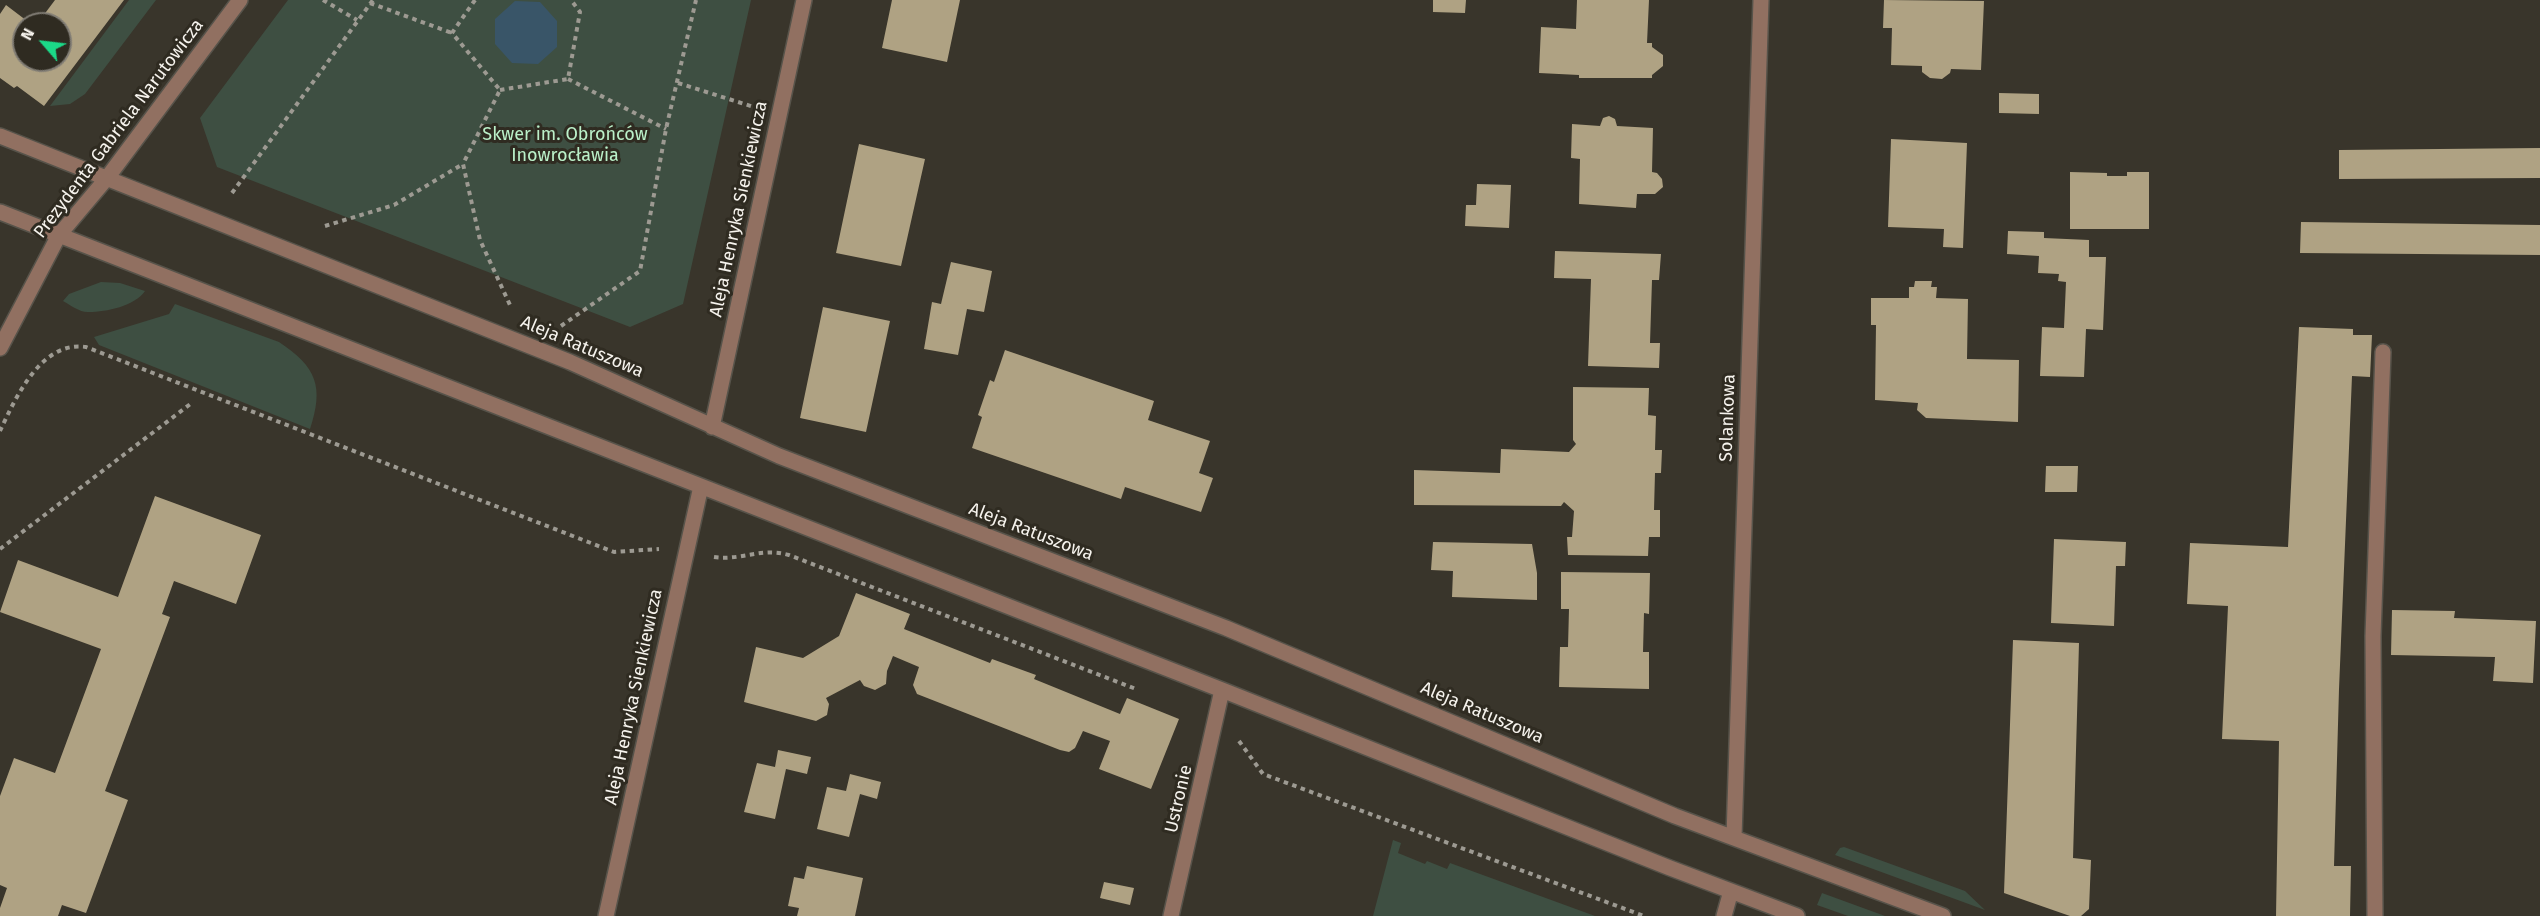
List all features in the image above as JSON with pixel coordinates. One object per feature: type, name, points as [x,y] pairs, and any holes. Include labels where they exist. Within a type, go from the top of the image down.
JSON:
[{"type":"street","name":"Prezydenta Gabriela Narutowicza","points":[[0,348],[59,235],[107,178],[240,0]]},
{"type":"street","name":"Aleja Henryka Sienkiewicza","points":[[712,427],[804,0]]},
{"type":"street","name":"Solankowa","points":[[1734,837],[1761,0]]},
{"type":"street","name":"Aleja Ratuszowa","points":[[0,136],[570,362],[779,456],[1226,628],[1675,816],[1943,916]]},
{"type":"street","points":[[0,212],[1797,916]]},
{"type":"street","points":[[2375,916],[2373,636],[2383,352]]},
{"type":"street","name":"Aleja Henryka Sienkiewicza","points":[[606,916],[701,486]]},
{"type":"street","name":"Ustronie","points":[[1171,916],[1222,690]]},
{"type":"street","points":[[1724,916],[1731,891]]},
{"type":"path","points":[[323,0],[357,21]]},
{"type":"path","points":[[452,33],[475,0]]},
{"type":"path","points":[[568,79],[580,12],[571,0]]},
{"type":"path","points":[[561,326],[640,271],[666,129],[696,0]]},
{"type":"path","points":[[232,193],[371,2],[452,33],[500,90]]},
{"type":"path","points":[[500,90],[568,79],[666,129]]},
{"type":"path","points":[[678,83],[733,102]]},
{"type":"path","points":[[325,226],[394,205],[463,164],[500,90]]},
{"type":"path","points":[[463,164],[480,240],[510,305]]},
{"type":"path","points":[[0,431],[27,380],[44,362],[53,355],[76,346],[86,347],[614,552],[664,549],[726,559],[773,550],[1140,690]]},
{"type":"path","points":[[0,549],[193,402]]},
{"type":"path","points":[[1217,720],[1228,726],[1263,774],[1644,916]]},
{"type":"green space","points":[[129,0],[156,0],[85,94],[70,104],[50,106]]},
{"type":"green space","name":"Skwer im. Obrońców Inowrocławia","points":[[288,0],[751,0],[683,304],[630,327],[217,167],[200,118]]},
{"type":"green space","points":[[101,282],[120,283],[145,291],[134,301],[104,311],[83,311],[63,301],[69,294]]},
{"type":"green space","points":[[175,304],[279,342],[302,360],[314,379],[316,390],[310,429],[99,345],[94,337],[169,314]]},
{"type":"green space","points":[[1393,840],[1401,843],[1398,853],[1425,864],[1427,861],[1447,869],[1450,863],[1595,916],[1373,916]]},
{"type":"green space","points":[[1844,847],[1965,891],[1985,910],[1835,855],[1840,848]]},
{"type":"green space","points":[[1822,893],[1885,916],[1848,916],[1817,905]]},
{"type":"water","points":[[515,1],[540,2],[557,21],[557,47],[538,64],[512,63],[495,44],[495,19]]},
{"type":"building","points":[[55,0],[124,0],[72,69],[72,12],[46,12]]},
{"type":"building","points":[[892,0],[960,0],[947,62],[882,48]]},
{"type":"building","points":[[1433,0],[1466,0],[1465,13],[1433,12]]},
{"type":"building","points":[[1577,0],[1649,0],[1647,43],[1652,43],[1652,47],[1663,55],[1663,66],[1652,75],[1652,78],[1579,78],[1579,75],[1539,73],[1541,27],[1576,29]]},
{"type":"building","points":[[1884,0],[1984,1],[1981,70],[1951,69],[1950,73],[1942,79],[1930,78],[1922,72],[1922,66],[1891,65],[1892,28],[1883,28]]},
{"type":"building","points":[[6,5],[15,12],[12,12],[12,72],[70,72],[44,106],[17,86],[14,88],[0,78],[0,14]]},
{"type":"building","points":[[1999,93],[2039,94],[2039,114],[1999,113]]},
{"type":"building","points":[[1609,116],[1615,119],[1617,126],[1653,128],[1652,172],[1657,173],[1662,179],[1663,187],[1655,194],[1637,194],[1636,208],[1579,204],[1580,159],[1571,158],[1572,124],[1600,126],[1603,118]]},
{"type":"building","points":[[1891,139],[1967,143],[1963,248],[1943,247],[1944,229],[1888,227]]},
{"type":"building","points":[[859,144],[925,159],[901,266],[836,253]]},
{"type":"building","points":[[2540,148],[2540,178],[2339,179],[2339,150]]},
{"type":"building","points":[[2070,172],[2127,176],[2127,172],[2149,172],[2149,229],[2070,229]]},
{"type":"building","points":[[1477,184],[1511,185],[1509,228],[1465,226],[1466,205],[1476,205]]},
{"type":"building","points":[[2301,222],[2540,225],[2540,255],[2300,253]]},
{"type":"building","points":[[2008,231],[2044,232],[2044,238],[2089,240],[2089,257],[2106,257],[2103,330],[2086,329],[2084,377],[2040,376],[2042,327],[2064,328],[2066,282],[2058,281],[2059,274],[2038,273],[2039,256],[2007,254]]},
{"type":"building","points":[[1555,251],[1661,254],[1659,280],[1652,280],[1650,343],[1660,343],[1659,368],[1588,366],[1591,279],[1554,278]]},
{"type":"building","points":[[951,262],[992,271],[984,312],[967,309],[958,355],[924,349],[932,302],[941,304]]},
{"type":"building","points":[[1915,281],[1932,281],[1931,287],[1937,287],[1936,298],[1968,299],[1967,359],[2019,360],[2018,422],[1926,418],[1917,410],[1918,403],[1875,400],[1876,325],[1871,325],[1871,298],[1909,298],[1909,287],[1914,287]]},
{"type":"building","points":[[823,307],[890,321],[866,432],[800,418]]},
{"type":"building","points":[[2299,327],[2353,329],[2353,335],[2372,335],[2370,377],[2352,376],[2339,689],[2334,866],[2351,866],[2350,916],[2276,916],[2279,741],[2222,739],[2228,606],[2187,604],[2190,543],[2288,547]]},
{"type":"building","points":[[1005,350],[1154,401],[1148,420],[1210,441],[1199,473],[1213,478],[1201,512],[1125,487],[1121,499],[972,448],[982,417],[978,415],[990,380],[994,382]]},
{"type":"building","points":[[1573,387],[1649,388],[1648,415],[1656,416],[1655,450],[1662,450],[1661,473],[1655,473],[1654,510],[1660,510],[1660,537],[1649,537],[1648,556],[1568,555],[1567,537],[1572,537],[1574,511],[1564,502],[1561,506],[1414,505],[1414,470],[1500,473],[1501,449],[1569,452],[1576,444],[1573,440]]},
{"type":"building","points":[[2046,466],[2078,466],[2077,492],[2045,492]]},
{"type":"building","points":[[155,496],[261,535],[236,604],[174,581],[162,614],[170,617],[105,791],[128,800],[86,913],[62,905],[58,916],[0,916],[0,908],[7,888],[0,885],[0,796],[14,758],[55,773],[101,649],[0,612],[18,560],[118,597]]},
{"type":"building","points":[[2054,539],[2126,542],[2125,566],[2116,566],[2114,626],[2051,623]]},
{"type":"building","points":[[1433,542],[1532,544],[1537,573],[1537,600],[1452,597],[1453,571],[1431,570]]},
{"type":"building","points":[[1561,572],[1650,573],[1649,614],[1644,613],[1643,652],[1649,652],[1649,689],[1559,687],[1560,647],[1568,647],[1569,609],[1561,609]]},
{"type":"building","points":[[856,593],[910,614],[904,629],[990,663],[992,659],[1036,675],[1034,679],[1120,714],[1127,698],[1179,719],[1151,789],[1099,769],[1110,741],[1083,731],[1075,748],[1069,752],[1060,750],[917,694],[913,685],[919,667],[893,656],[887,671],[886,684],[875,690],[864,686],[860,680],[826,698],[829,704],[827,715],[816,721],[744,702],[756,647],[803,658],[839,636]]},
{"type":"building","points":[[2392,610],[2455,611],[2454,618],[2536,621],[2533,683],[2493,681],[2495,657],[2391,655]]},
{"type":"building","points":[[2013,640],[2079,643],[2073,858],[2091,860],[2089,909],[2081,916],[2070,916],[2004,893]]},
{"type":"building","points":[[778,750],[811,757],[807,774],[786,769],[775,819],[744,812],[757,763],[775,767]]},
{"type":"building","points":[[850,774],[881,782],[877,799],[860,794],[849,837],[817,829],[827,787],[846,791]]},
{"type":"building","points":[[807,866],[863,878],[855,916],[797,916],[799,908],[788,906],[794,877],[804,879]]},
{"type":"building","points":[[1104,882],[1134,888],[1130,905],[1100,898]]}]
